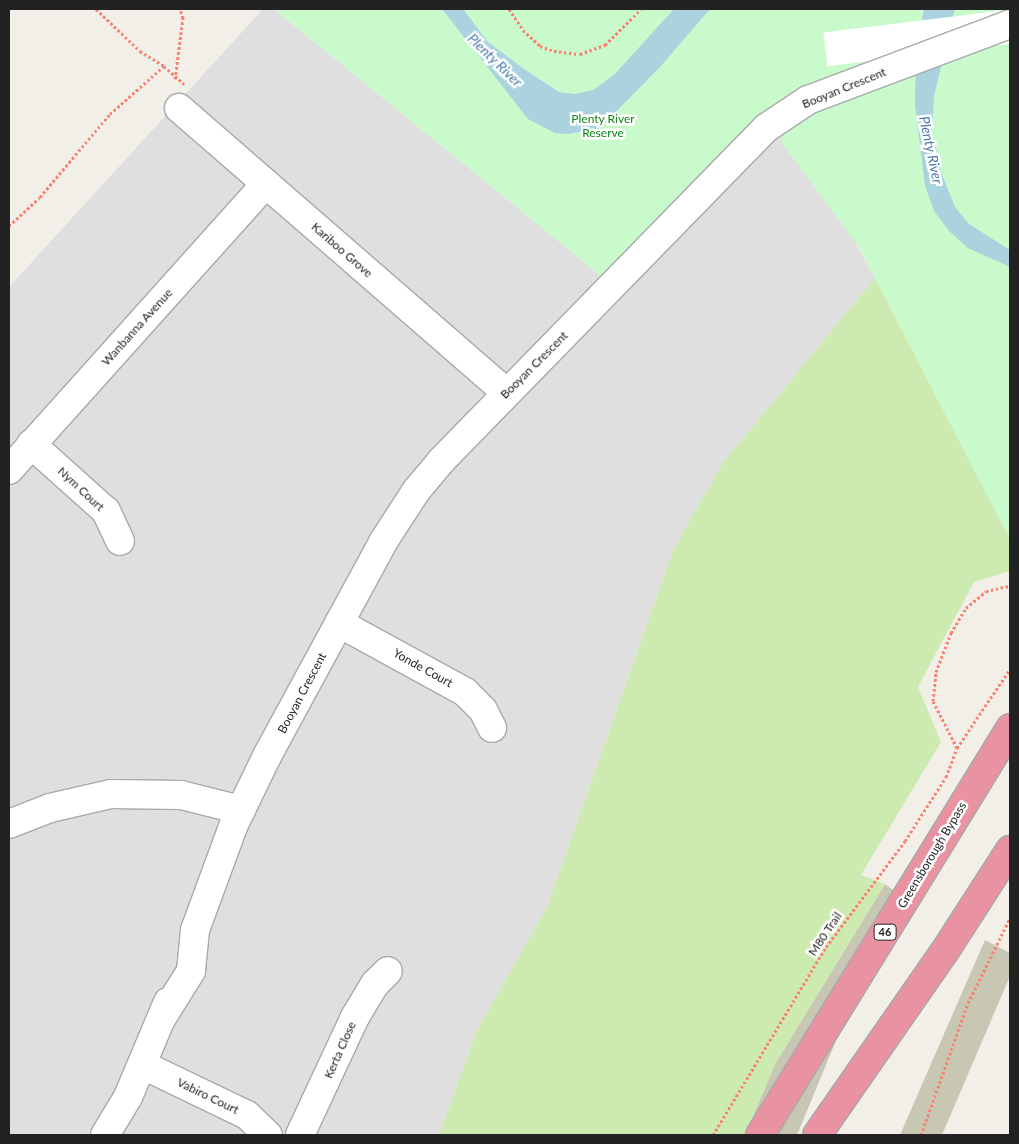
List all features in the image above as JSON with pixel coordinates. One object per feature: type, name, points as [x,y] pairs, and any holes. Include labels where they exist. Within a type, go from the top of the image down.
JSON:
[{"type":"highway","name":"Greensborough Bypass","points":[[760,1135],[1010,728]]},
{"type":"highway","points":[[817,1135],[938,961],[1010,850]]},
{"type":"street","name":"Booyan Crescent","points":[[105,1135],[143,1065],[161,1019],[177,975],[185,922],[219,864],[238,817],[383,542],[416,491],[506,392],[742,150],[786,114],[837,89],[1010,25]]},
{"type":"street","name":"Kariboo Grove","points":[[184,98],[266,184],[506,392]]},
{"type":"street","name":"Wanbanna Avenue","points":[[9,470],[266,184]]},
{"type":"street","name":"Nym Court","points":[[32,444],[106,511],[120,541]]},
{"type":"street","name":"Yonde Court","points":[[340,623],[465,692],[483,710],[492,728]]},
{"type":"street","points":[[9,824],[82,799],[111,794],[182,795],[238,817]]},
{"type":"street","name":"Kerta Close","points":[[300,1135],[355,1017],[375,984],[388,972]]},
{"type":"street","name":"Vabiro Court","points":[[143,1065],[247,1115],[268,1135]]},
{"type":"path","points":[[96,9],[140,51],[164,66],[175,79],[184,98]]},
{"type":"path","points":[[175,79],[183,18],[180,9]]},
{"type":"path","points":[[509,9],[523,30],[540,46],[554,51],[580,54],[605,45],[641,9]]},
{"type":"path","points":[[9,226],[40,197],[110,114],[164,66]]},
{"type":"path","points":[[957,748],[933,701],[936,672],[951,633],[966,608],[986,590],[1010,586]]},
{"type":"path","name":"M80 Trail","points":[[713,1135],[826,947],[926,810],[946,777],[957,748],[1010,669]]},
{"type":"path","points":[[921,1135],[968,1003],[1010,918]]},
{"type":"shaded area","points":[[263,9],[274,9],[612,285],[785,114],[875,278],[722,464],[674,548],[547,907],[477,1030],[439,1135],[9,1135],[9,287]]},
{"type":"shaded area","points":[[885,884],[897,893],[797,1135],[745,1135],[775,1064]]},
{"type":"shaded area","points":[[985,940],[1010,953],[1010,976],[942,1135],[900,1135]]},
{"type":"green space","name":"Plenty River Reserve","points":[[274,9],[1010,9],[1010,539],[859,247],[781,142],[785,114],[612,285]]},
{"type":"green space","points":[[875,278],[1010,539],[1010,571],[974,582],[918,687],[941,742],[861,875],[885,884],[775,1064],[745,1135],[439,1135],[477,1030],[547,907],[674,548],[722,464]]},
{"type":"water","name":"Plenty River","points":[[442,9],[463,9],[488,42],[559,92],[575,94],[593,90],[614,75],[674,9],[710,9],[660,67],[599,129],[567,134],[555,133],[528,119]]},
{"type":"water","name":"Plenty River","points":[[924,9],[955,9],[934,96],[932,132],[941,172],[955,207],[969,224],[1010,250],[1010,267],[968,248],[949,231],[934,211],[925,186],[915,104],[916,48]]},
{"type":"pier","points":[[1006,10],[1010,44],[828,66],[823,32]]}]
